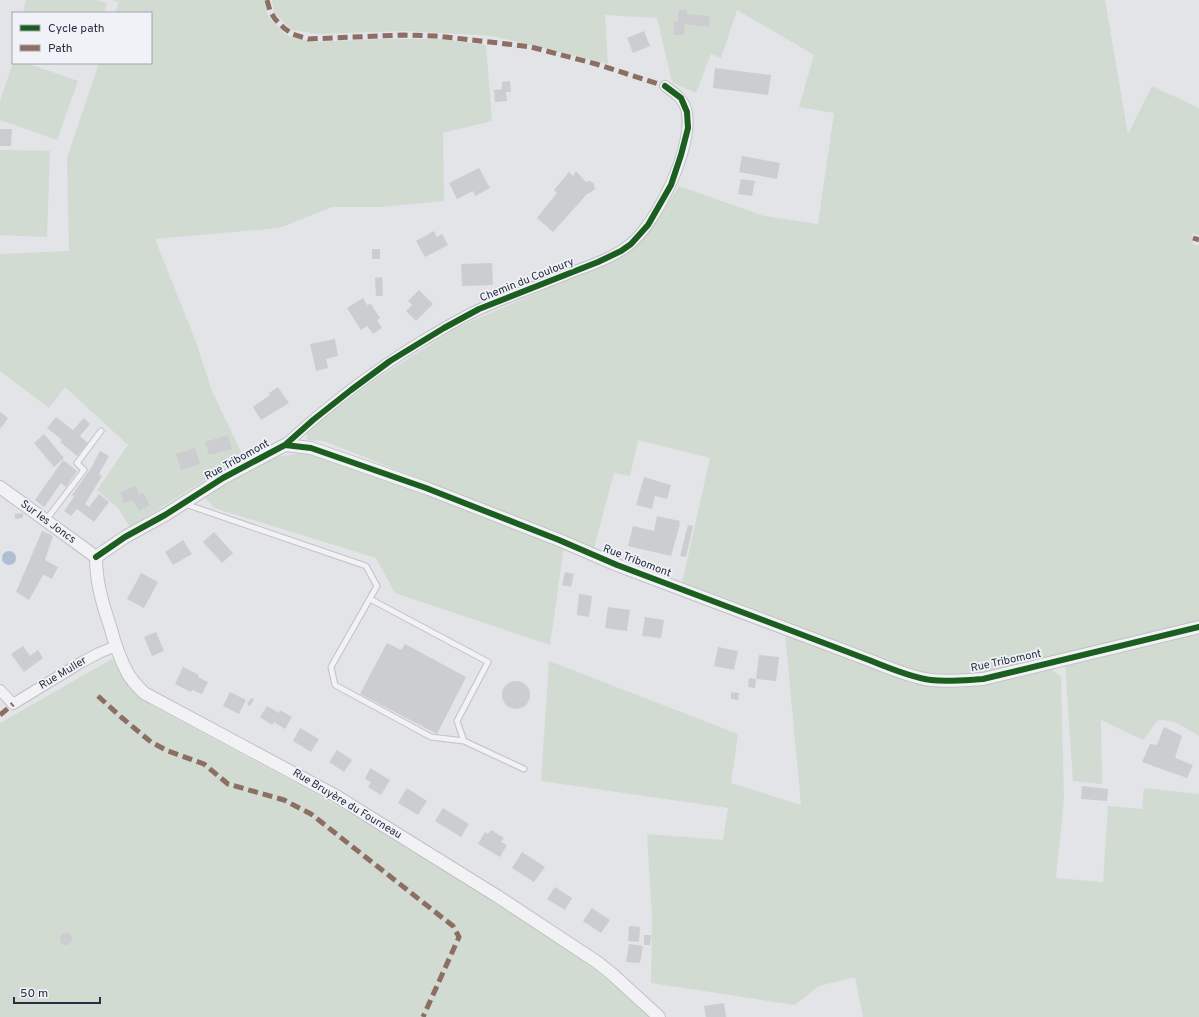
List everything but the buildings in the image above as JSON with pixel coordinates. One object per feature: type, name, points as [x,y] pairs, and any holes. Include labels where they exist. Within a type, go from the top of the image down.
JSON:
[{"type":"street","name":"Chemin du Couloury","points":[[285,445],[312,420],[350,390],[390,361],[444,328],[479,310],[598,262],[621,251],[631,244],[648,225],[671,185],[681,156],[688,128],[687,112],[681,98],[665,86]]},
{"type":"street","name":"Rue Tribomont","points":[[96,557],[125,537],[224,478],[285,445],[311,448],[426,488],[559,540],[617,565],[903,673],[930,680],[955,681],[983,679],[1199,627]]},
{"type":"street","name":"Sur les Joncs","points":[[0,487],[96,557]]},
{"type":"street","name":"Rue Bruyère du Fourneau","points":[[96,557],[96,577],[116,646],[127,672],[144,693],[336,796],[497,896],[597,962],[659,1017]]},
{"type":"street","name":"Rue Muller","points":[[0,690],[13,704],[82,662],[116,646]]},
{"type":"lane","points":[[46,521],[84,470],[77,463],[101,431]]},
{"type":"lane","points":[[183,503],[366,566],[377,586],[332,667],[335,685],[431,737],[464,741],[524,769]]},
{"type":"lane","points":[[370,599],[488,662],[456,721],[464,741]]},
{"type":"shaded area","points":[[26,0],[95,0],[107,3],[104,12],[23,12]]},
{"type":"shaded area","points":[[112,0],[265,0],[268,16],[286,35],[314,42],[379,39],[440,39],[486,45],[492,121],[443,133],[444,201],[380,207],[332,207],[279,228],[155,239],[196,342],[212,391],[243,456],[130,527],[118,508],[97,490],[128,445],[65,387],[49,408],[0,371],[0,254],[69,251],[67,158],[99,64],[152,64],[152,12],[115,12],[119,2]]},
{"type":"shaded area","points":[[272,0],[1105,0],[1128,134],[1152,86],[1199,108],[1199,235],[1192,233],[1193,245],[1199,245],[1199,736],[1177,723],[1159,719],[1143,740],[1101,720],[1102,784],[1073,781],[1065,664],[975,676],[919,672],[682,583],[710,458],[638,440],[630,476],[614,473],[594,548],[324,441],[307,440],[306,431],[372,382],[456,328],[622,256],[643,238],[679,186],[764,216],[818,224],[834,113],[799,107],[814,55],[737,10],[721,58],[711,54],[696,93],[672,82],[657,18],[605,15],[608,64],[492,36],[406,31],[318,34],[292,30],[274,13]]},
{"type":"shaded area","points":[[13,64],[29,64],[78,81],[57,140],[0,120],[0,101]]},
{"type":"shaded area","points":[[0,150],[50,151],[47,237],[0,235]]},
{"type":"shaded area","points":[[309,452],[564,547],[550,645],[395,593],[376,558],[214,508],[205,497],[270,458]]},
{"type":"shaded area","points":[[785,633],[913,684],[961,688],[1018,678],[1051,669],[1061,677],[1064,798],[1056,878],[1103,882],[1108,806],[1142,809],[1144,788],[1199,794],[1199,1017],[863,1017],[855,977],[819,986],[795,1005],[651,983],[652,916],[647,834],[723,840],[728,808],[541,781],[549,661],[738,734],[731,783],[801,805]]},
{"type":"shaded area","points":[[112,659],[129,686],[152,706],[369,824],[494,901],[586,963],[650,1017],[0,1017],[0,723]]},
{"type":"water","points":[[6,551],[12,551],[16,555],[16,561],[12,565],[6,565],[2,561],[2,555]]},
{"type":"marked path","points":[[267,0],[270,11],[275,19],[284,28],[292,34],[308,39],[403,35],[436,36],[531,47],[596,64],[665,86]]},
{"type":"marked path","points":[[1193,238],[1199,240]]},
{"type":"marked path","points":[[98,696],[151,742],[168,751],[204,764],[228,784],[284,800],[311,814],[453,926],[459,937],[423,1017]]},
{"type":"marked path","points":[[0,715],[13,704]]},
{"type":"cycle path","points":[[96,557],[125,537],[165,515],[223,478],[285,445],[313,420],[390,361],[444,328],[479,309],[598,262],[621,251],[631,244],[648,225],[671,185],[688,128],[687,112],[681,98],[665,86]]},
{"type":"cycle path","points":[[285,445],[311,448],[426,488],[559,540],[617,565],[891,669],[924,679],[944,681],[983,679],[1199,627]]}]
